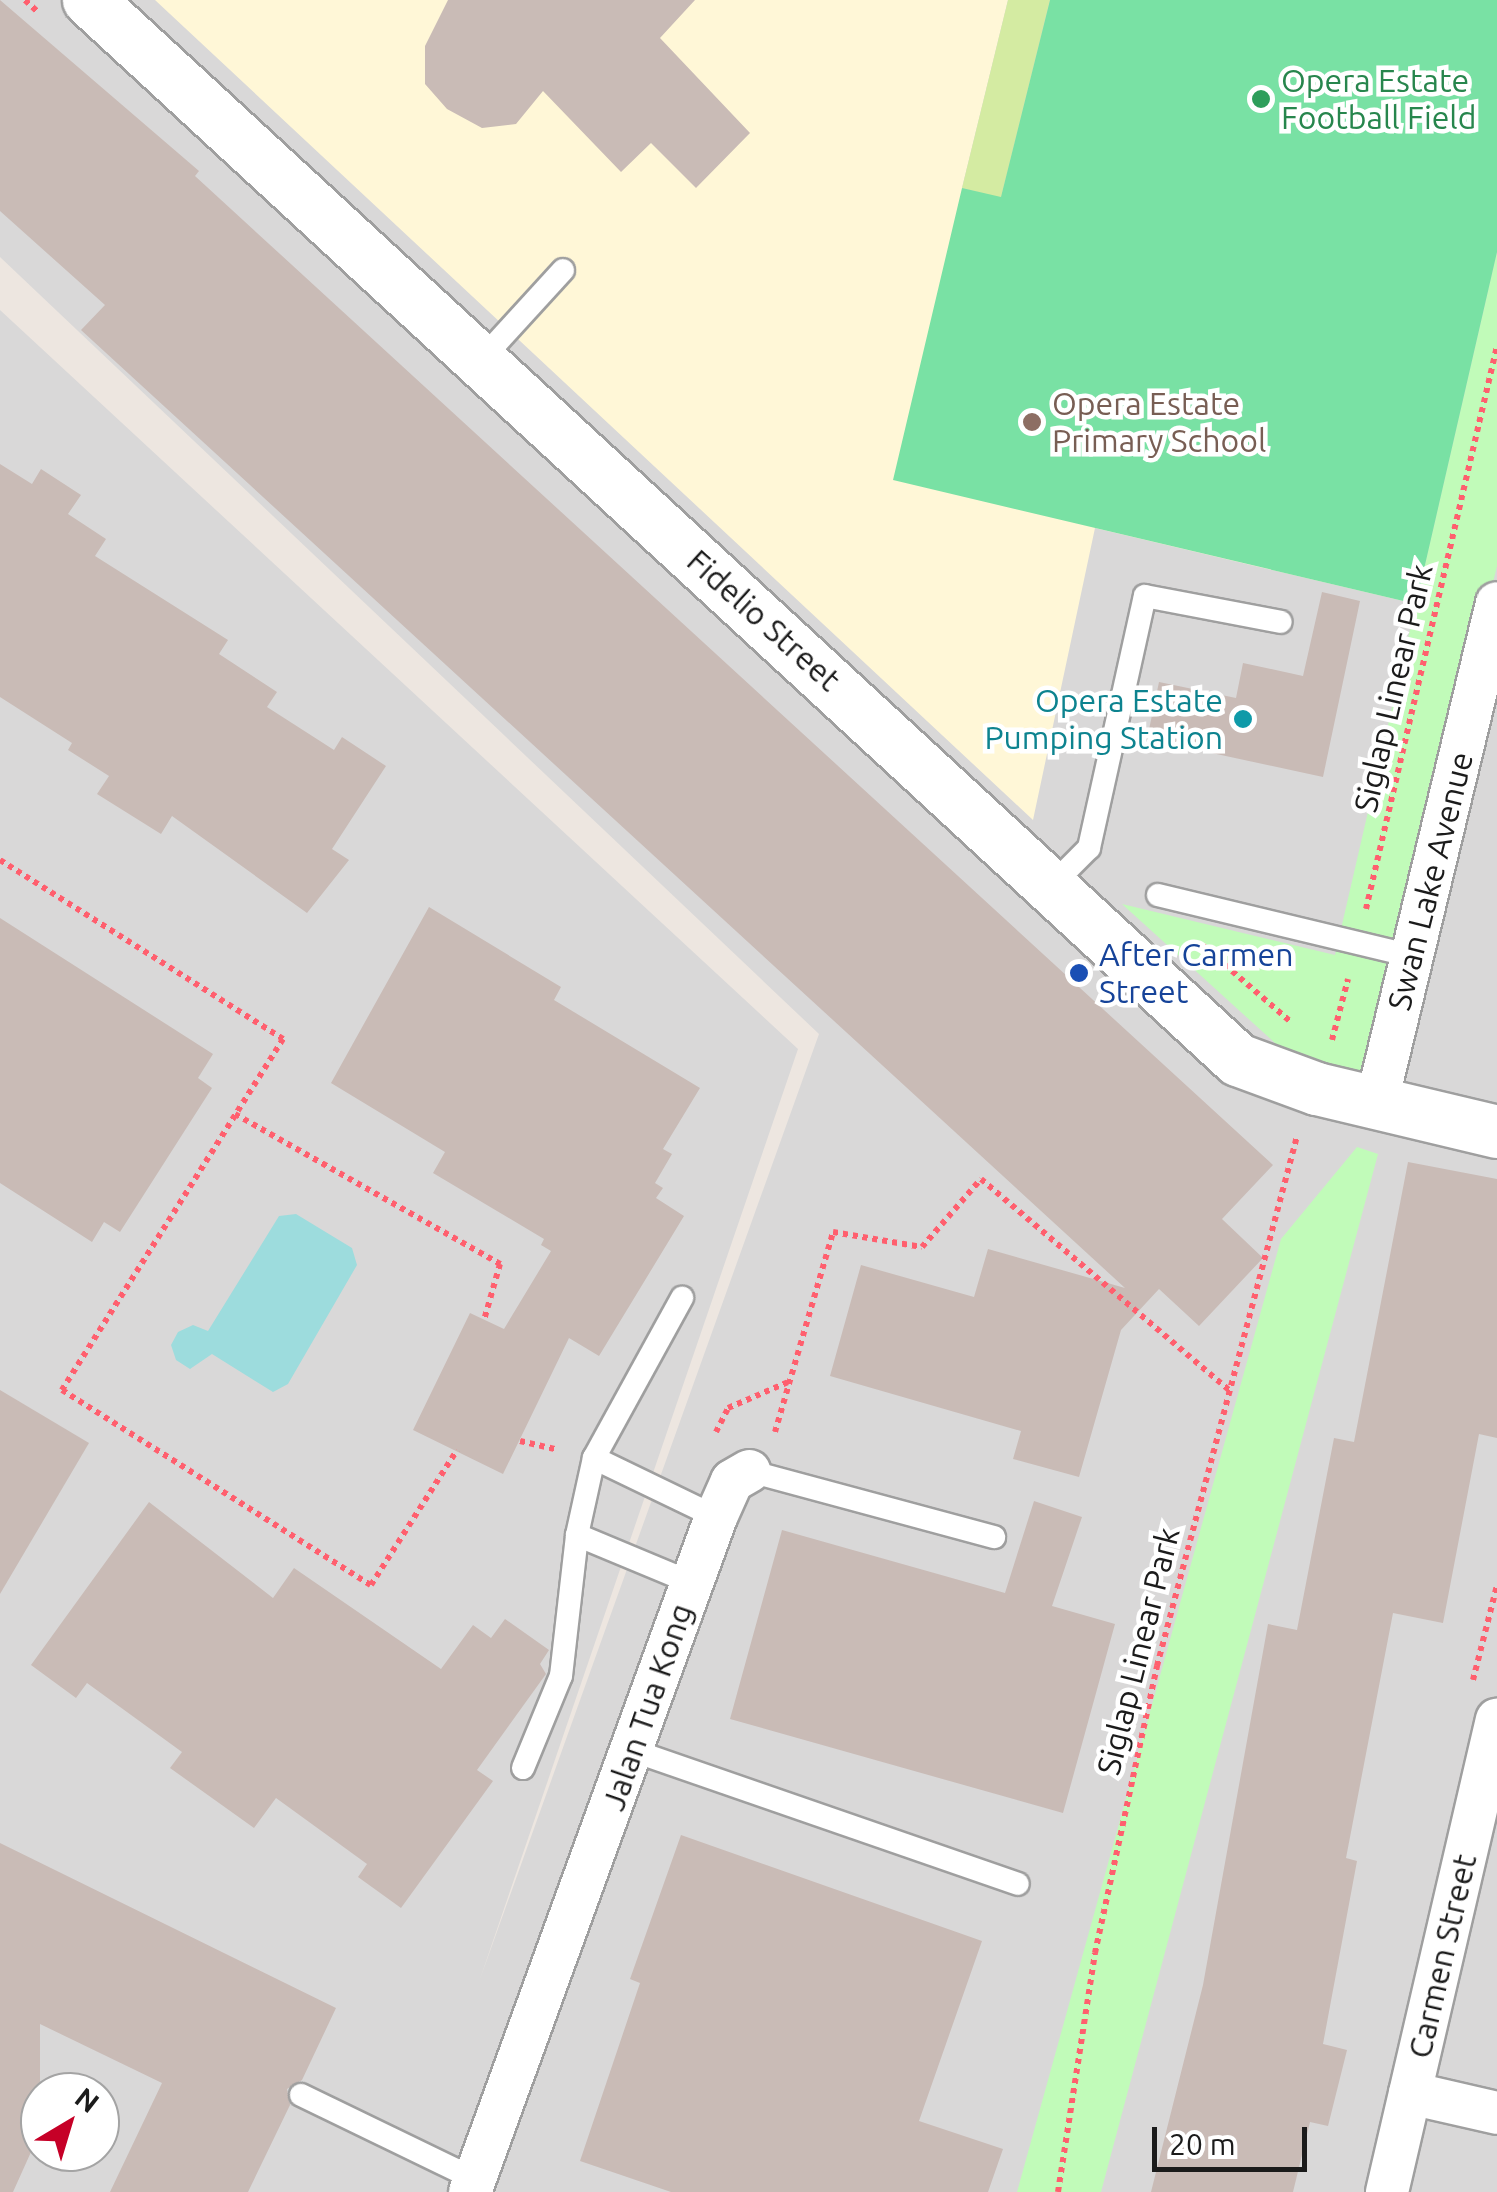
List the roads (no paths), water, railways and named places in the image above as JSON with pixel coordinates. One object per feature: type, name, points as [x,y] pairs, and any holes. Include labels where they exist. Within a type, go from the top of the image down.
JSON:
[{"type":"street","name":"Fidelio Street","points":[[90,0],[1246,1065],[1497,1132]]},
{"type":"street","name":"Swan Lake Avenue","points":[[1377,1101],[1497,603]]},
{"type":"street","name":"Jalan Tua Kong","points":[[473,2186],[634,1751],[690,1582],[732,1481],[758,1472]]},
{"type":"street","name":"Carmen Street","points":[[1387,2192],[1497,1720]]},
{"type":"street","points":[[1410,2093],[1497,2113]]},
{"type":"lane","points":[[480,360],[563,270]]},
{"type":"lane","points":[[1050,887],[1088,848],[1145,596],[1281,622]]},
{"type":"lane","points":[[1158,895],[1412,956]]},
{"type":"lane","points":[[523,1768],[561,1676],[577,1535],[594,1458],[682,1298]]},
{"type":"lane","points":[[594,1458],[716,1517]]},
{"type":"lane","points":[[758,1472],[994,1537]]},
{"type":"lane","points":[[577,1535],[690,1582]]},
{"type":"lane","points":[[634,1751],[1018,1884]]},
{"type":"lane","points":[[301,2095],[473,2186]]},
{"type":"water","points":[[296,1214],[352,1248],[357,1265],[288,1384],[273,1392],[212,1354],[190,1369],[176,1360],[171,1345],[178,1332],[193,1325],[208,1331],[279,1216]]},
{"type":"place","name":"Opera Estate Football Field","points":[[1261,99]]},
{"type":"place","name":"Opera Estate Primary School","points":[[1032,422]]},
{"type":"place","name":"Opera Estate Pumping Station","points":[[1243,719]]},
{"type":"place","name":"After Carmen Street","points":[[1079,973]]}]
